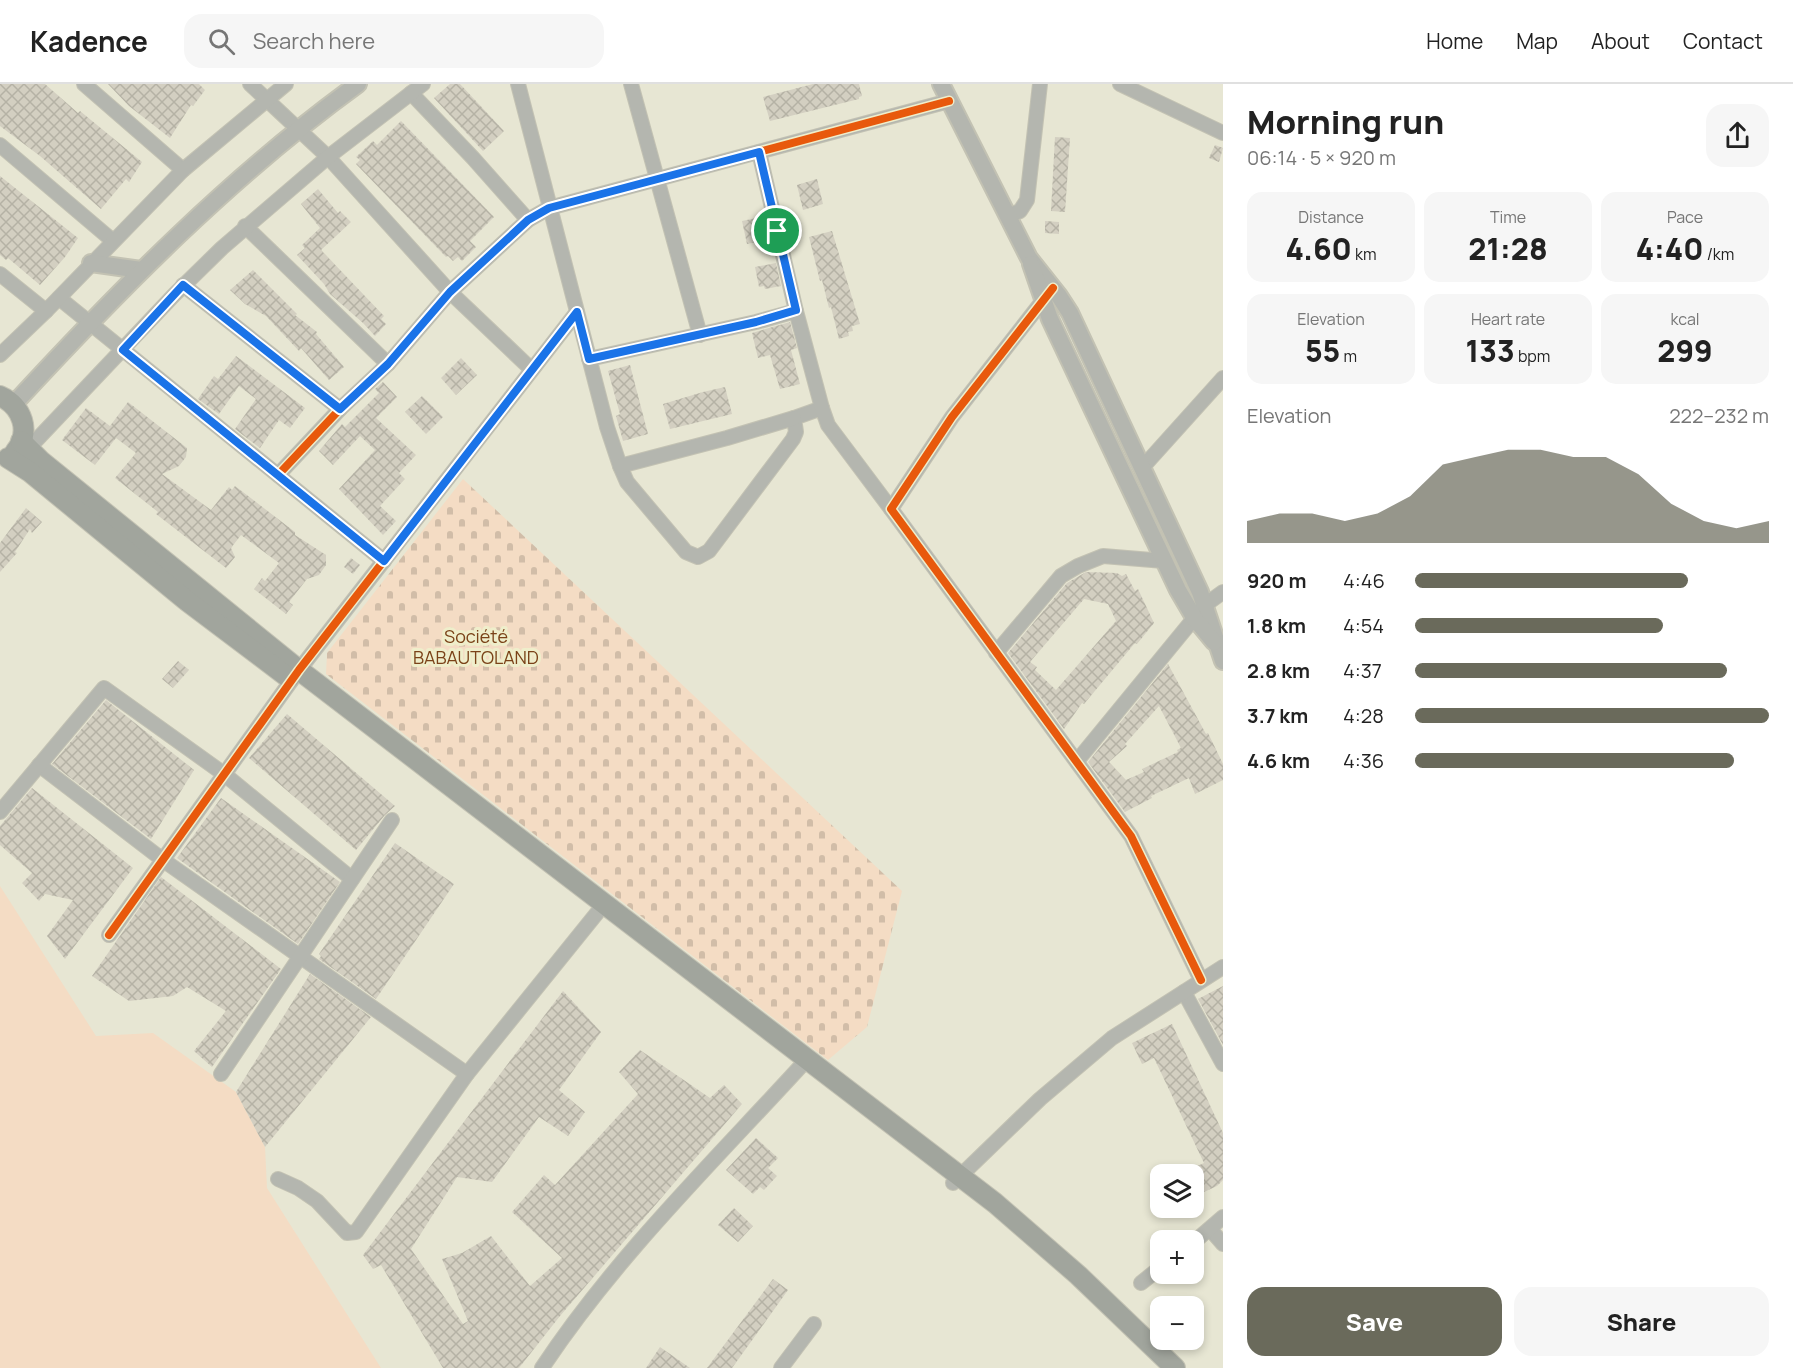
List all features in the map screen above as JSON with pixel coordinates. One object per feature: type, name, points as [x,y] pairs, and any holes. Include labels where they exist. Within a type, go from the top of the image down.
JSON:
[{"type":"main road","points":[[7,400],[23,422],[24,445],[296,676],[597,913],[800,1067],[957,1180],[1108,1317],[1159,1368]]},
{"type":"main road","points":[[24,445],[4,459],[30,472],[188,601],[296,676],[957,1180],[1078,1275],[1175,1368]]},
{"type":"street","points":[[84,84],[183,170]]},
{"type":"street","points":[[250,84],[328,157],[450,292],[531,369]]},
{"type":"street","points":[[0,355],[59,298],[183,170],[286,84]]},
{"type":"street","points":[[7,400],[90,323],[141,270],[230,188],[299,129],[358,84]]},
{"type":"street","points":[[24,445],[123,350],[183,285],[245,226],[328,157],[423,84]]},
{"type":"street","points":[[518,84],[589,359],[620,465],[627,482],[686,552],[698,557],[709,551],[793,439],[796,432],[794,418]]},
{"type":"street","points":[[631,84],[700,335]]},
{"type":"street","points":[[941,84],[1029,258],[1042,302],[1178,590],[1200,612]]},
{"type":"street","points":[[1008,216],[1020,211],[1027,200],[1040,84]]},
{"type":"street","points":[[1120,84],[1223,133]]},
{"type":"street","points":[[411,93],[528,220]]},
{"type":"street","points":[[278,475],[340,409],[388,364],[450,292],[528,220],[549,208],[949,100]]},
{"type":"street","points":[[0,145],[113,241]]},
{"type":"street","points":[[759,152],[796,310],[828,425],[1131,836],[1201,980]]},
{"type":"street","points":[[245,226],[388,364]]},
{"type":"street","points":[[1029,258],[1071,314],[1142,468],[1200,612],[1223,661]]},
{"type":"street","points":[[91,263],[141,270]]},
{"type":"street","points":[[0,274],[46,311]]},
{"type":"street","points":[[183,285],[340,409]]},
{"type":"street","points":[[891,509],[952,417],[1053,288]]},
{"type":"street","points":[[59,298],[384,561]]},
{"type":"street","points":[[589,359],[700,335],[796,310]]},
{"type":"street","points":[[109,935],[296,676],[577,312]]},
{"type":"street","points":[[1142,468],[1223,378]]},
{"type":"street","points":[[620,465],[727,438],[822,408]]},
{"type":"street","points":[[996,653],[1061,576],[1078,566],[1103,556],[1164,561]]},
{"type":"street","points":[[1077,761],[1200,612],[1223,592]]},
{"type":"street","points":[[0,812],[104,688],[224,774],[352,879]]},
{"type":"street","points":[[39,765],[163,860],[467,1074]]},
{"type":"street","points":[[221,1074],[392,820]]},
{"type":"street","points":[[278,1179],[298,1188],[317,1201],[347,1233],[356,1232],[467,1074],[597,913]]},
{"type":"street","points":[[957,1180],[1040,1098],[1112,1038],[1223,967]]},
{"type":"street","points":[[1184,992],[1223,1064]]},
{"type":"street","points":[[542,1368],[575,1321],[618,1268],[800,1067]]},
{"type":"street","points":[[1204,1234],[1223,1217]]},
{"type":"street","points":[[1210,1229],[1223,1244]]},
{"type":"street","points":[[1141,1283],[1150,1276]]},
{"type":"street","points":[[782,1368],[814,1324]]},
{"type":"green space","name":"Société BABAUTOLAND","points":[[463,479],[902,891],[867,1027],[828,1060],[326,674],[327,653]]},
{"type":"green space","points":[[0,886],[96,1036],[153,1033],[236,1092],[265,1147],[267,1188],[381,1368],[0,1368]]},
{"type":"building","points":[[0,84],[45,84],[78,113],[80,111],[142,162],[129,182],[126,179],[101,209],[40,156],[0,126]]},
{"type":"building","points":[[108,84],[199,84],[205,90],[193,106],[191,105],[170,138],[129,106]]},
{"type":"building","points":[[450,84],[460,84],[504,131],[483,151],[434,98]]},
{"type":"building","points":[[813,84],[859,84],[862,96],[859,99],[770,121],[763,97]]},
{"type":"building","points":[[401,121],[494,217],[470,241],[476,247],[462,261],[458,257],[453,261],[448,256],[446,257],[356,164],[360,160],[356,157],[373,141],[377,145]]},
{"type":"building","points":[[1055,137],[1070,138],[1065,212],[1051,211]]},
{"type":"building","points":[[1215,145],[1223,148],[1219,162],[1209,158]]},
{"type":"building","points":[[0,176],[78,238],[65,257],[40,285],[8,258],[6,260],[0,255]]},
{"type":"building","points":[[817,179],[823,204],[803,210],[797,185]]},
{"type":"building","points":[[318,189],[338,213],[340,211],[351,222],[321,250],[384,316],[381,319],[386,324],[375,336],[330,294],[324,284],[297,255],[305,248],[302,245],[320,228],[301,204]]},
{"type":"building","points":[[761,217],[762,224],[766,223],[770,239],[747,244],[742,221]]},
{"type":"building","points":[[1045,221],[1059,222],[1059,234],[1045,233]]},
{"type":"building","points":[[832,231],[860,324],[852,326],[853,331],[848,332],[849,336],[839,339],[831,307],[829,308],[822,280],[820,281],[809,237]]},
{"type":"building","points":[[776,263],[781,286],[765,289],[764,286],[759,287],[755,267]]},
{"type":"building","points":[[253,270],[297,314],[295,315],[317,332],[316,334],[344,367],[329,380],[301,348],[299,351],[266,316],[245,304],[230,290]]},
{"type":"building","points":[[790,322],[797,348],[791,350],[800,384],[780,389],[770,355],[758,358],[752,333]]},
{"type":"building","points":[[236,356],[305,408],[290,428],[279,420],[260,448],[235,429],[256,399],[239,386],[219,414],[198,399],[214,376],[218,379]]},
{"type":"building","points":[[461,358],[477,375],[456,395],[441,378]]},
{"type":"building","points":[[630,365],[648,434],[623,441],[616,416],[620,414],[608,371]]},
{"type":"building","points":[[383,382],[397,397],[376,418],[416,455],[399,473],[405,479],[380,506],[396,521],[383,535],[339,489],[375,450],[360,436],[333,465],[319,451],[342,424],[345,427],[379,393],[375,389]]},
{"type":"building","points":[[725,387],[732,414],[670,429],[663,404]]},
{"type":"building","points":[[422,396],[443,417],[426,434],[405,412]]},
{"type":"building","points":[[128,402],[187,448],[186,457],[179,466],[162,474],[211,510],[229,487],[232,490],[235,486],[295,532],[295,535],[326,555],[326,565],[319,575],[307,579],[289,602],[293,605],[286,614],[254,589],[262,578],[265,581],[279,563],[241,535],[231,548],[235,557],[226,568],[156,514],[158,512],[115,478],[136,453],[116,438],[95,465],[62,440],[86,408],[110,426]]},
{"type":"building","points":[[26,508],[42,522],[32,533],[30,529],[15,552],[17,553],[0,572],[0,543]]},
{"type":"building","points":[[351,558],[360,565],[353,574],[344,567]]},
{"type":"building","points":[[1086,572],[1117,573],[1122,576],[1126,574],[1135,591],[1138,589],[1154,623],[1084,704],[1082,703],[1064,729],[1008,653],[1067,583]],"holes":[[[1084,599],[1108,604],[1116,621],[1056,690],[1030,662]]]},
{"type":"building","points":[[178,661],[189,670],[173,688],[162,679]]},
{"type":"building","points":[[1168,664],[1223,764],[1223,780],[1195,794],[1189,778],[1151,796],[1152,798],[1125,812],[1088,762]],"holes":[[[1159,706],[1181,748],[1177,750],[1178,752],[1142,769],[1144,772],[1126,780],[1109,762],[1127,746],[1125,744]]]},
{"type":"building","points":[[106,700],[194,770],[151,839],[52,764]]},
{"type":"building","points":[[287,714],[395,806],[356,850],[249,758]]},
{"type":"building","points":[[32,788],[133,868],[65,959],[47,936],[73,900],[45,894],[39,901],[22,883],[32,873],[0,845],[0,826]]},
{"type":"building","points":[[221,798],[340,882],[298,944],[177,858]]},
{"type":"building","points":[[395,843],[454,884],[376,999],[319,959],[321,956],[319,954]]},
{"type":"building","points":[[161,877],[281,969],[212,1067],[194,1051],[226,1011],[187,987],[173,996],[129,1001],[92,976]]},
{"type":"building","points":[[310,974],[371,1017],[265,1147],[236,1092]]},
{"type":"building","points":[[1223,986],[1223,1045],[1198,999]]},
{"type":"building","points":[[563,991],[601,1032],[559,1090],[585,1112],[568,1136],[539,1117],[492,1182],[457,1177],[411,1249],[463,1324],[468,1321],[442,1259],[462,1253],[491,1236],[530,1286],[562,1258],[512,1212],[544,1175],[555,1185],[638,1094],[619,1072],[640,1050],[710,1098],[724,1085],[742,1104],[560,1316],[519,1368],[443,1368],[381,1265],[373,1269],[363,1255]]},
{"type":"building","points":[[1172,1024],[1223,1133],[1223,1180],[1217,1186],[1204,1192],[1204,1164],[1202,1164],[1204,1163],[1154,1058],[1142,1064],[1132,1043]]},
{"type":"building","points":[[756,1138],[778,1158],[768,1168],[777,1176],[764,1190],[760,1187],[753,1194],[726,1170]]},
{"type":"building","points":[[734,1208],[753,1226],[738,1242],[718,1225]]},
{"type":"building","points":[[773,1279],[788,1290],[732,1368],[707,1368]]},
{"type":"building","points":[[660,1347],[690,1368],[646,1368]]},
{"type":"cycle path","points":[[278,475],[340,409],[388,364],[450,292],[528,220],[549,208],[949,101]]},
{"type":"cycle path","points":[[1053,288],[952,417],[891,509],[1131,836],[1201,980]]},
{"type":"cycle path","points":[[109,935],[299,670],[577,312]]},
{"type":"route","points":[[759,152],[777,231],[796,310],[756,322],[589,359],[577,312],[384,561],[123,350],[183,285],[340,409],[388,364],[450,292],[528,220],[549,208],[759,152]]}]
